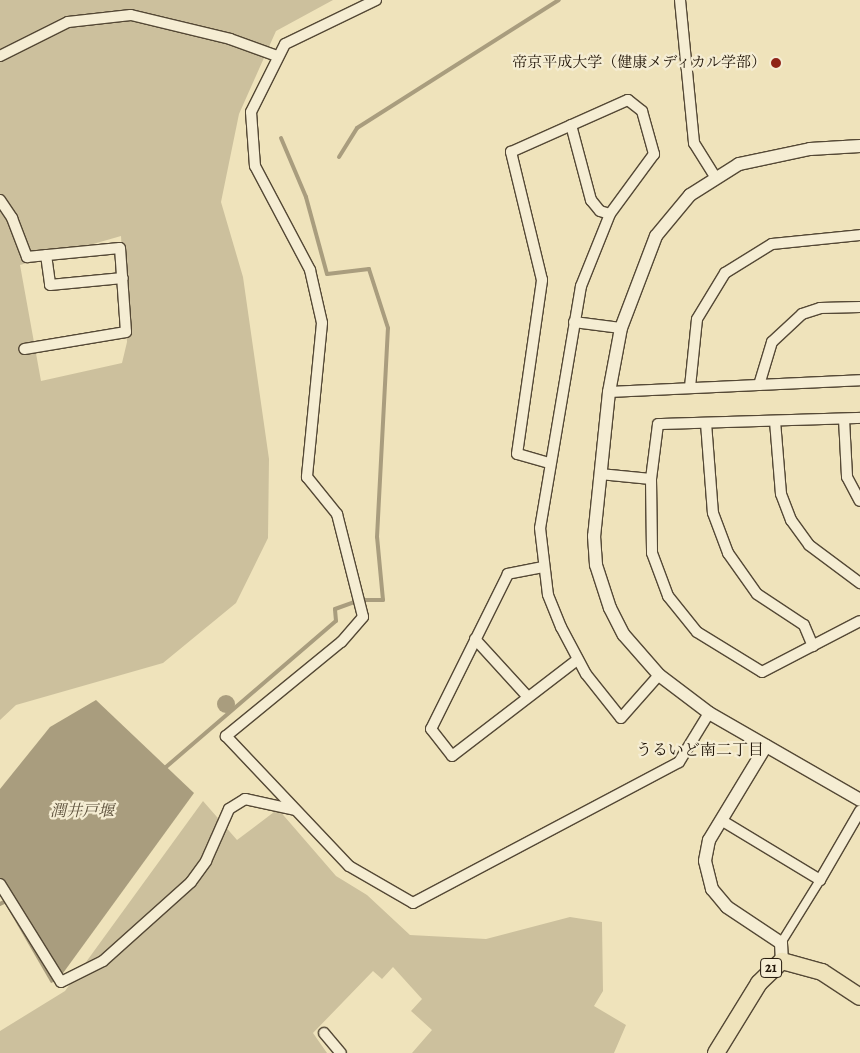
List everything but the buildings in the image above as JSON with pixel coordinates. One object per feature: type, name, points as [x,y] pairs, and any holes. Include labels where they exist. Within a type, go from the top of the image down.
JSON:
[{"type":"main road","name":"21","points":[[716,1053],[759,983],[782,961],[822,972],[860,997]]},
{"type":"street","points":[[376,0],[292,40],[277,56],[251,112],[255,166],[310,270],[322,323],[307,477],[337,514],[364,617],[342,642],[226,736],[349,866],[413,903],[679,762],[709,713]]},
{"type":"street","points":[[680,0],[694,143],[715,177]]},
{"type":"street","points":[[0,56],[68,22],[131,15],[230,39],[277,56]]},
{"type":"street","points":[[549,463],[517,454],[542,280],[511,152],[628,100],[642,111],[652,162],[610,214],[589,262],[574,322],[549,463],[540,528],[543,568],[548,595],[577,660],[621,718],[659,675]]},
{"type":"street","points":[[571,125],[591,200],[600,211],[610,214]]},
{"type":"street","points":[[860,146],[764,157],[715,177],[690,195],[656,236],[621,328],[609,392],[594,536],[602,587],[624,635],[659,675],[709,713],[860,800]]},
{"type":"street","points":[[0,200],[12,218],[27,257],[120,248],[126,332],[24,349]]},
{"type":"street","points":[[690,387],[697,319],[725,274],[772,244],[860,234]]},
{"type":"street","points":[[46,255],[50,285],[123,278]]},
{"type":"street","points":[[760,386],[772,342],[802,314],[820,308],[860,307]]},
{"type":"street","points":[[574,322],[621,328]]},
{"type":"street","points":[[609,392],[860,380]]},
{"type":"street","points":[[860,418],[658,424],[651,479],[652,553],[668,596],[697,632],[762,672],[860,621]]},
{"type":"street","points":[[844,419],[847,477],[860,501]]},
{"type":"street","points":[[775,421],[780,494],[791,520],[809,545],[860,582]]},
{"type":"street","points":[[706,423],[713,513],[728,553],[757,594],[804,626],[813,646]]},
{"type":"street","points":[[600,474],[651,479]]},
{"type":"street","points":[[543,568],[508,574],[431,729],[452,756],[527,696],[577,660]]},
{"type":"street","points":[[475,639],[527,696]]},
{"type":"street","points":[[766,746],[709,840],[705,861],[712,889],[727,908],[781,943]]},
{"type":"street","points":[[0,884],[61,982],[103,961],[191,882],[206,861],[229,809],[245,799],[296,810]]},
{"type":"street","points":[[782,961],[781,943],[860,811]]},
{"type":"street","points":[[721,820],[820,880]]},
{"type":"street","points":[[324,1033],[341,1053]]},
{"type":"shaded area","points":[[0,0],[333,0],[276,31],[239,114],[221,202],[243,277],[269,459],[268,538],[236,603],[163,663],[16,705],[0,720]],"holes":[[[121,236],[127,342],[122,363],[41,381],[20,265]]]},
{"type":"shaded area","points":[[203,801],[237,840],[278,809],[336,876],[367,895],[410,935],[486,939],[570,917],[602,922],[603,991],[594,1006],[626,1025],[614,1053],[412,1053],[432,1030],[411,1011],[422,999],[393,967],[382,979],[373,971],[313,1033],[327,1053],[0,1053],[0,1031],[65,991]]},
{"type":"water","points":[[222,695],[230,695],[235,700],[233,711],[222,713],[217,708],[217,700]]},
{"type":"water","name":"潤井戸堰","points":[[96,700],[194,793],[58,980],[51,983],[0,895],[0,789],[50,727]]},
{"type":"waterway","points":[[339,157],[357,128],[559,0]]},
{"type":"waterway","points":[[166,767],[336,621],[335,609],[360,600],[383,600],[377,537],[388,328],[369,269],[327,274],[306,197],[281,138]]},
{"type":"waterway","points":[[0,904],[4,902]]},
{"type":"place","name":"帝京平成大学（健康メディカル学部）","points":[[776,63]]},
{"type":"district","name":"うるいど南二丁目","points":[[700,750]]}]
